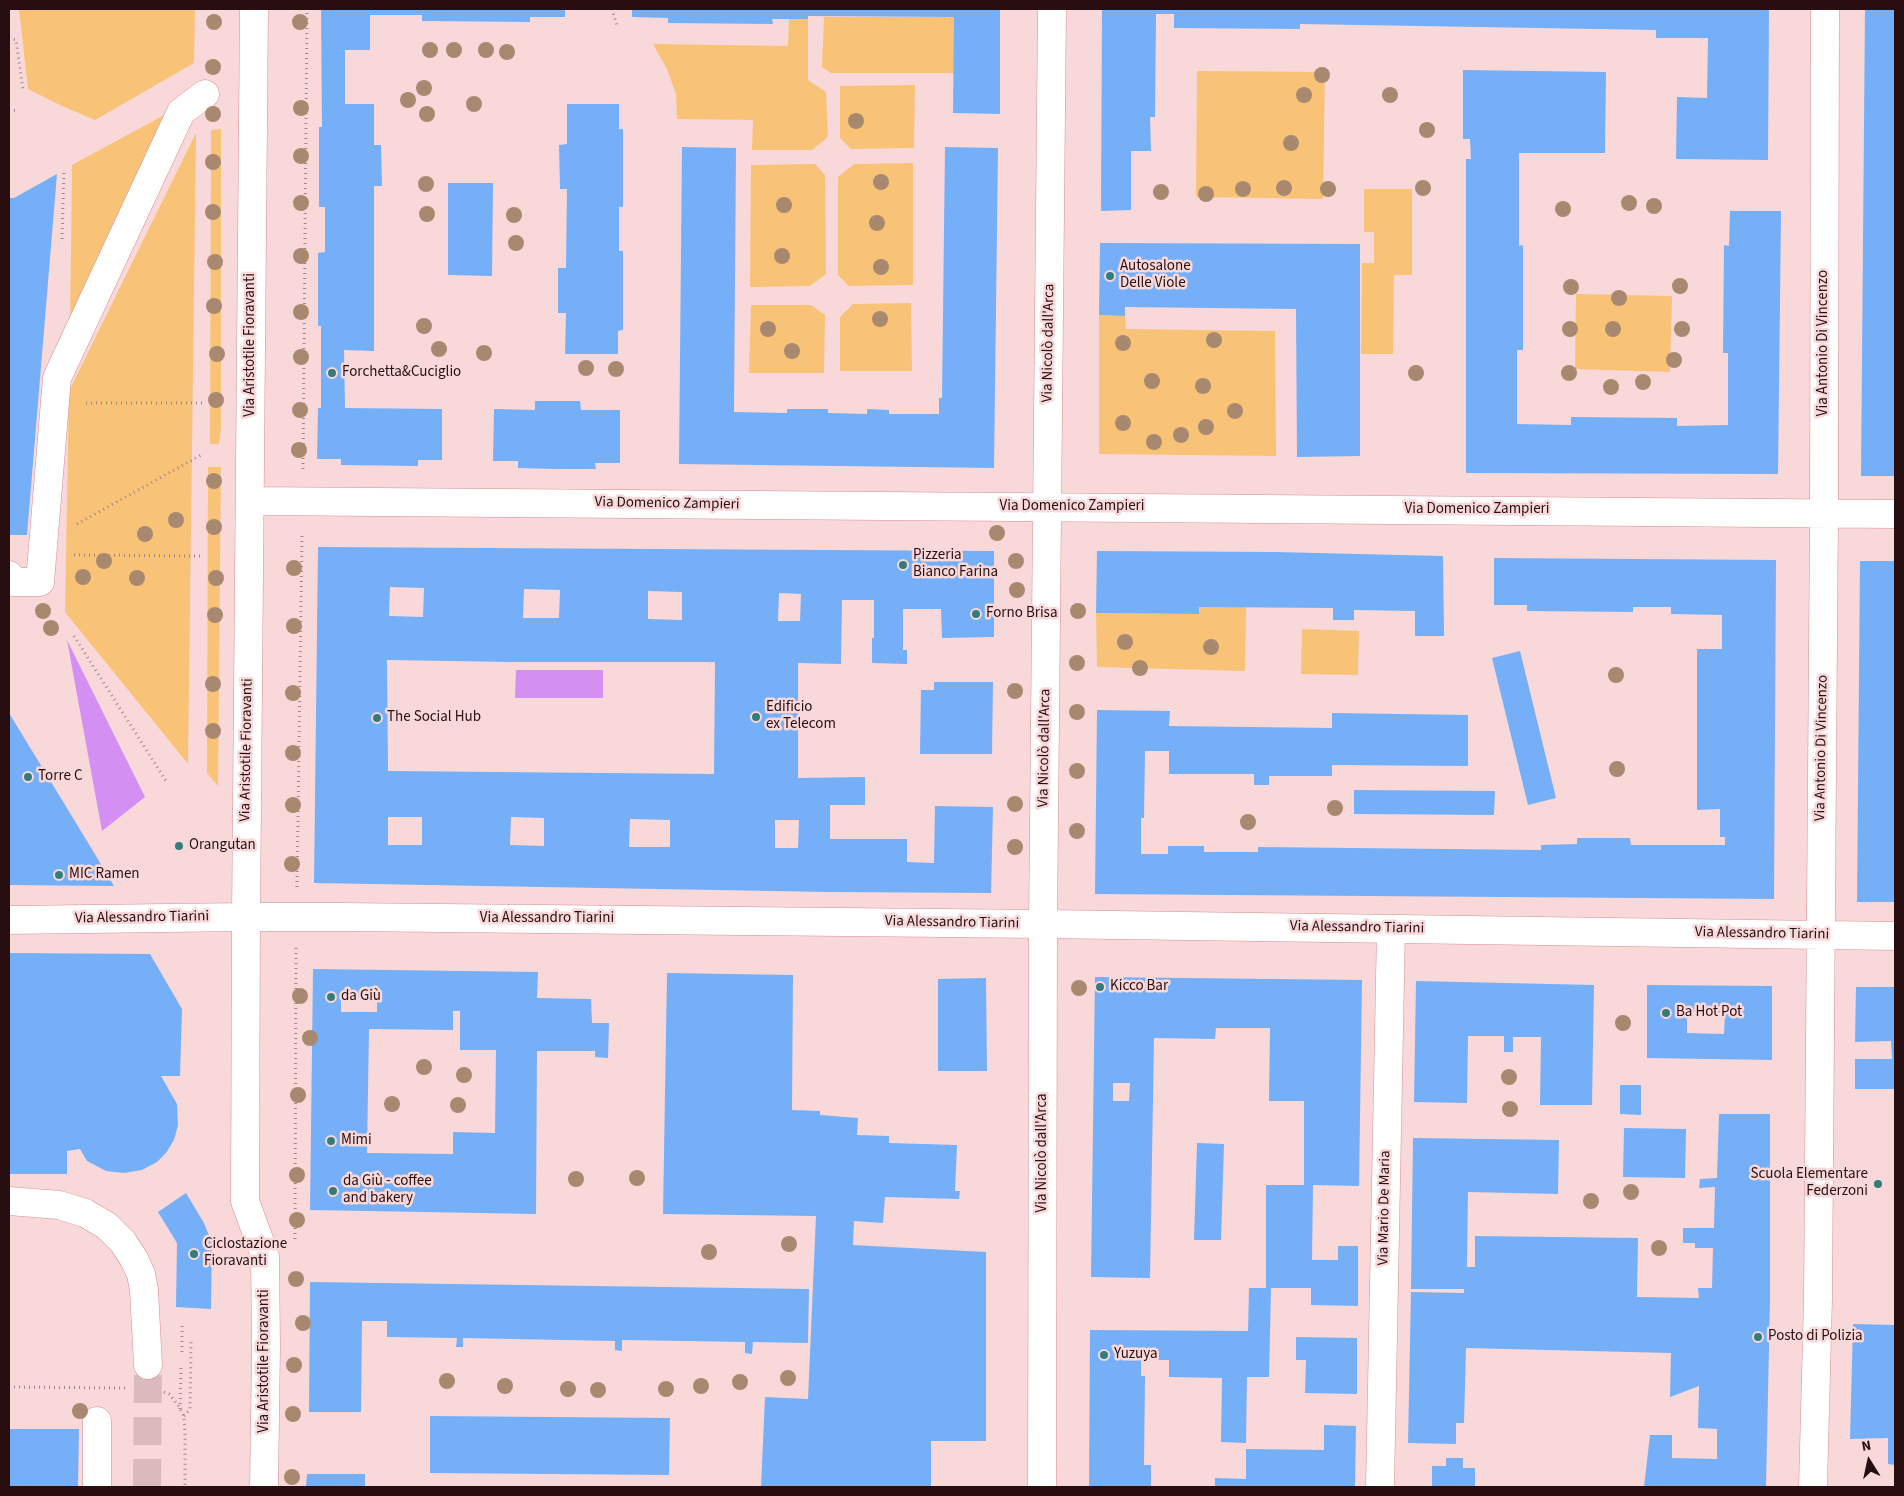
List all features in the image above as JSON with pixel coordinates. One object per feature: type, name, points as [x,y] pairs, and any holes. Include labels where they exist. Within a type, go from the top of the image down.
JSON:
[{"type":"street","name":"Via Aristotile Fioravanti","points":[[254,9],[246,917],[246,1202],[265,1256],[264,1487]]},
{"type":"street","name":"Via Nicolò dall'Arca","points":[[1042,1487],[1043,924],[1052,9]]},
{"type":"street","name":"Via Antonio Di Vincenzo","points":[[1813,1487],[1818,1298],[1824,514],[1825,9]]},
{"type":"street","points":[[9,575],[14,582],[40,582],[57,378],[181,112],[205,94]]},
{"type":"street","name":"Via Domenico Zampieri","points":[[250,501],[1895,514]]},
{"type":"street","name":"Via Alessandro Tiarini","points":[[9,920],[246,917],[1391,928],[1895,936]]},
{"type":"street","name":"Via Mario De Maria","points":[[1380,1487],[1391,928]]},
{"type":"street","points":[[9,1201],[59,1205],[84,1213],[107,1226],[123,1242],[141,1274],[144,1290],[148,1364]]},
{"type":"street","points":[[97,1421],[97,1487]]},
{"type":"path","points":[[303,472],[307,9]]},
{"type":"path","points":[[612,9],[617,26]]},
{"type":"path","points":[[10,38],[16,40],[23,90]]},
{"type":"path","points":[[9,110],[19,111]]},
{"type":"path","points":[[62,239],[64,170]]},
{"type":"path","points":[[78,404],[203,403]]},
{"type":"path","points":[[75,525],[203,454]]},
{"type":"path","points":[[297,892],[302,536]]},
{"type":"path","points":[[66,554],[200,556]]},
{"type":"path","points":[[74,636],[166,781]]},
{"type":"path","points":[[294,1242],[296,946]]},
{"type":"path","points":[[184,1416],[190,1409],[191,1342]]},
{"type":"shaded area","points":[[19,9],[195,9],[194,63],[95,120],[28,89]]},
{"type":"shaded area","points":[[824,17],[954,17],[954,73],[831,73],[822,67]]},
{"type":"shaded area","points":[[789,19],[808,19],[808,80],[826,92],[828,137],[812,150],[752,150],[753,120],[677,119],[676,94],[667,69],[653,44],[788,46]]},
{"type":"shaded area","points":[[1197,71],[1325,72],[1323,199],[1196,197]]},
{"type":"shaded area","points":[[915,85],[914,148],[851,149],[840,138],[840,86]]},
{"type":"shaded area","points":[[166,114],[70,334],[72,165]]},
{"type":"shaded area","points":[[221,129],[221,428],[219,444],[210,444],[211,130]]},
{"type":"shaded area","points":[[196,133],[188,764],[65,612],[69,391]]},
{"type":"shaded area","points":[[913,163],[913,285],[849,286],[838,275],[838,177],[854,164]]},
{"type":"shaded area","points":[[815,164],[825,175],[826,274],[810,286],[750,287],[751,165]]},
{"type":"shaded area","points":[[1364,189],[1412,189],[1412,275],[1394,275],[1393,354],[1361,354],[1362,263],[1374,263],[1374,232],[1364,232]]},
{"type":"shaded area","points":[[1576,294],[1672,296],[1670,372],[1575,369]]},
{"type":"shaded area","points":[[911,303],[912,371],[840,371],[840,317],[853,304]]},
{"type":"shaded area","points":[[751,305],[811,305],[825,315],[824,373],[749,373]]},
{"type":"shaded area","points":[[1099,315],[1125,316],[1126,329],[1275,331],[1276,456],[1099,454]]},
{"type":"shaded area","points":[[208,467],[221,467],[218,786],[207,773]]},
{"type":"shaded area","points":[[1199,607],[1246,607],[1245,671],[1097,667],[1096,613],[1199,614]]},
{"type":"shaded area","points":[[1302,629],[1359,631],[1358,675],[1301,674]]},
{"type":"shaded area","points":[[67,640],[145,797],[102,831]]},
{"type":"shaded area","points":[[516,670],[603,670],[603,698],[515,698]]},
{"type":"building","points":[[321,9],[565,9],[565,17],[530,17],[530,22],[422,21],[422,15],[370,15],[370,50],[345,50],[345,104],[374,104],[374,145],[381,145],[382,186],[374,186],[374,351],[344,350],[345,408],[442,409],[442,460],[418,460],[418,466],[341,465],[341,459],[317,459],[318,408],[321,408],[321,326],[318,326],[318,253],[325,252],[325,207],[319,207],[319,127],[322,127]]},
{"type":"building","points":[[632,9],[1000,9],[1000,114],[953,113],[954,17],[808,16],[808,19],[772,19],[773,24],[668,23],[668,18],[632,17]]},
{"type":"building","points":[[1102,9],[1769,9],[1768,160],[1676,159],[1677,97],[1707,98],[1708,38],[1656,38],[1656,30],[1300,24],[1300,29],[1174,28],[1174,14],[1156,14],[1155,117],[1150,117],[1151,151],[1131,151],[1131,210],[1101,211]]},
{"type":"building","points":[[1865,9],[1895,9],[1895,476],[1861,476]]},
{"type":"building","points":[[1463,70],[1606,72],[1605,153],[1519,153],[1519,246],[1523,245],[1523,350],[1517,350],[1517,424],[1571,425],[1571,417],[1677,418],[1677,426],[1728,425],[1728,353],[1723,353],[1724,245],[1729,246],[1730,211],[1781,211],[1778,474],[1466,473],[1466,159],[1471,159],[1470,139],[1463,139]]},
{"type":"building","points":[[567,104],[619,104],[619,129],[623,129],[623,207],[619,207],[619,251],[623,251],[623,330],[618,331],[618,354],[565,354],[566,313],[558,313],[558,268],[566,268],[567,189],[560,189],[559,145],[567,144]]},
{"type":"building","points":[[682,147],[736,148],[734,412],[787,413],[787,409],[828,409],[828,413],[867,414],[867,409],[889,410],[889,414],[939,414],[939,398],[942,398],[945,147],[998,148],[994,468],[679,464]]},
{"type":"building","points":[[57,174],[27,535],[9,535],[9,198],[14,198]]},
{"type":"building","points":[[448,183],[493,183],[492,276],[448,275]]},
{"type":"building","points":[[1100,243],[1360,244],[1360,456],[1297,457],[1296,309],[1125,307],[1125,316],[1099,315]]},
{"type":"building","points":[[535,401],[580,401],[581,410],[620,410],[620,463],[595,463],[596,469],[557,469],[518,468],[518,461],[493,461],[494,409],[535,410]]},
{"type":"building","points":[[318,547],[994,551],[994,637],[942,638],[941,609],[903,609],[903,650],[907,650],[907,664],[872,663],[874,600],[842,600],[841,664],[798,663],[798,778],[865,777],[865,805],[830,805],[830,839],[907,839],[907,862],[934,863],[935,806],[993,807],[991,893],[314,883]],"holes":[[[390,587],[424,588],[423,617],[389,616]],[[524,589],[560,590],[559,618],[523,618]],[[648,591],[682,592],[682,620],[648,619]],[[779,593],[801,594],[800,621],[778,621]],[[387,660],[715,662],[714,774],[388,771]],[[388,817],[422,817],[422,845],[388,845]],[[511,817],[544,818],[544,846],[510,845]],[[630,819],[670,820],[670,847],[629,847]],[[775,820],[799,820],[798,848],[775,848]]]},
{"type":"building","points":[[1097,551],[1275,552],[1443,556],[1444,636],[1415,636],[1415,611],[1354,610],[1354,620],[1333,620],[1333,608],[1199,607],[1199,614],[1096,613]]},
{"type":"building","points":[[1494,558],[1776,560],[1774,899],[1095,894],[1097,710],[1170,711],[1169,726],[1332,728],[1332,713],[1468,715],[1468,766],[1332,765],[1332,776],[1269,776],[1269,785],[1254,785],[1254,774],[1169,774],[1169,751],[1145,751],[1144,818],[1141,818],[1141,854],[1168,854],[1168,846],[1204,846],[1204,852],[1258,852],[1258,847],[1541,850],[1541,845],[1577,844],[1577,838],[1630,838],[1631,845],[1725,845],[1725,837],[1720,837],[1720,809],[1697,810],[1697,649],[1722,649],[1722,615],[1671,614],[1671,607],[1633,607],[1633,612],[1527,611],[1527,605],[1494,605]]},
{"type":"building","points":[[1860,561],[1895,561],[1895,902],[1857,902]]},
{"type":"building","points":[[1520,651],[1556,798],[1528,805],[1492,658]]},
{"type":"building","points":[[934,682],[993,682],[992,754],[920,754],[921,690],[934,690]]},
{"type":"building","name":"Torre C","points":[[9,713],[87,841],[114,886],[9,885]]},
{"type":"building","points":[[1354,790],[1495,791],[1494,815],[1354,814]]},
{"type":"building","points":[[9,953],[150,954],[182,1009],[180,1076],[161,1076],[177,1104],[178,1125],[174,1140],[166,1153],[157,1162],[142,1170],[124,1173],[106,1171],[87,1161],[80,1149],[67,1151],[67,1174],[9,1174]]},
{"type":"building","points":[[313,969],[538,972],[537,998],[591,999],[592,1023],[609,1023],[608,1058],[595,1057],[595,1051],[537,1051],[536,1214],[310,1210]],"holes":[[[341,998],[377,998],[377,1012],[341,1012]],[[453,1011],[460,1011],[460,1050],[496,1050],[495,1133],[453,1132],[453,1154],[367,1153],[369,1029],[453,1030]]]},
{"type":"building","points":[[667,973],[793,975],[792,1110],[820,1111],[820,1115],[858,1118],[857,1135],[889,1136],[889,1143],[957,1145],[955,1191],[960,1191],[959,1199],[885,1197],[883,1223],[854,1221],[853,1245],[986,1252],[986,1441],[931,1441],[931,1487],[761,1487],[765,1397],[808,1399],[816,1216],[663,1214]]},
{"type":"building","points":[[1095,977],[1362,980],[1359,1186],[1313,1185],[1312,1260],[1338,1260],[1338,1246],[1358,1246],[1358,1306],[1311,1305],[1311,1288],[1271,1288],[1269,1377],[1247,1377],[1246,1443],[1221,1442],[1222,1378],[1169,1377],[1169,1360],[1141,1360],[1141,1376],[1145,1376],[1144,1465],[1151,1465],[1151,1487],[1089,1487],[1090,1330],[1248,1331],[1249,1288],[1266,1288],[1266,1185],[1304,1185],[1304,1101],[1269,1101],[1270,1028],[1216,1028],[1215,1039],[1154,1038],[1150,1278],[1091,1277]],"holes":[[[1113,1083],[1130,1083],[1129,1101],[1113,1101]]]},
{"type":"building","points":[[986,978],[987,1071],[938,1071],[938,979]]},
{"type":"building","points":[[1416,981],[1594,985],[1592,1105],[1540,1105],[1541,1037],[1513,1037],[1513,1052],[1504,1052],[1504,1036],[1468,1036],[1467,1103],[1414,1102]]},
{"type":"building","points":[[1647,985],[1772,986],[1772,1060],[1647,1058]],"holes":[[[1687,1012],[1725,1013],[1724,1034],[1687,1033]]]},
{"type":"building","points":[[1856,987],[1895,987],[1895,1089],[1855,1089],[1855,1059],[1892,1059],[1891,1041],[1855,1042]]},
{"type":"building","points":[[1620,1085],[1641,1085],[1641,1115],[1620,1114]]},
{"type":"building","points":[[1719,1114],[1770,1114],[1770,1299],[1766,1487],[1644,1487],[1650,1435],[1672,1435],[1672,1458],[1717,1459],[1717,1429],[1698,1428],[1699,1386],[1670,1397],[1671,1353],[1466,1348],[1464,1423],[1456,1423],[1456,1444],[1408,1443],[1411,1292],[1464,1293],[1464,1289],[1411,1289],[1413,1138],[1559,1140],[1558,1194],[1468,1192],[1467,1267],[1475,1267],[1475,1236],[1638,1238],[1637,1297],[1699,1298],[1698,1288],[1712,1288],[1713,1248],[1695,1248],[1695,1243],[1683,1243],[1683,1228],[1714,1228],[1715,1187],[1699,1188],[1700,1179],[1717,1178]]},
{"type":"building","points":[[1624,1128],[1686,1129],[1685,1178],[1623,1177]]},
{"type":"building","points":[[1197,1143],[1224,1144],[1221,1240],[1194,1240]]},
{"type":"building","name":"Ciclostazione Fioravanti","points":[[186,1193],[204,1223],[212,1243],[211,1309],[176,1307],[177,1243],[158,1212]]},
{"type":"building","points":[[310,1282],[809,1289],[808,1343],[753,1342],[752,1354],[745,1353],[745,1342],[622,1340],[622,1351],[615,1350],[615,1341],[463,1338],[463,1347],[456,1347],[457,1338],[387,1337],[387,1321],[362,1321],[361,1412],[309,1412]]},
{"type":"building","points":[[1853,1324],[1895,1325],[1895,1465],[1888,1464],[1888,1438],[1850,1439]]},
{"type":"building","points":[[1296,1337],[1357,1338],[1357,1394],[1305,1393],[1306,1360],[1296,1360]]},
{"type":"building","points":[[430,1416],[670,1418],[669,1475],[430,1473]]},
{"type":"building","points":[[1324,1425],[1356,1426],[1355,1487],[1215,1487],[1215,1478],[1246,1479],[1246,1449],[1324,1450]]},
{"type":"building","points":[[9,1429],[79,1429],[78,1487],[9,1487]]},
{"type":"building","points":[[1446,1458],[1463,1458],[1463,1468],[1475,1468],[1475,1487],[1432,1487],[1432,1466],[1446,1466]]},
{"type":"building","points":[[307,1474],[365,1474],[365,1487],[306,1487]]},
{"type":"tunnel","points":[[147,1487],[148,1365]]},
{"type":"place","name":"Autosalone Delle Viole","points":[[1110,276]]},
{"type":"place","name":"Forchetta&Cuciglio","points":[[332,373]]},
{"type":"place","name":"Pizzeria Bianco Farina","points":[[903,565]]},
{"type":"place","name":"Forno Brisa","points":[[976,614]]},
{"type":"place","name":"Edificio ex Telecom","points":[[756,717]]},
{"type":"place","name":"The Social Hub","points":[[377,718]]},
{"type":"place","name":"Torre C","points":[[28,777]]},
{"type":"place","name":"Orangutan","points":[[179,846]]},
{"type":"place","name":"MIC Ramen","points":[[59,875]]},
{"type":"place","name":"Kicco Bar","points":[[1100,987]]},
{"type":"place","name":"da Giù","points":[[331,997]]},
{"type":"place","name":"Ba Hot Pot","points":[[1666,1013]]},
{"type":"place","name":"Mimi","points":[[331,1141]]},
{"type":"place","name":"Scuola Elementare Federzoni","points":[[1878,1184]]},
{"type":"place","name":"da Giù - coffee and bakery","points":[[333,1191]]},
{"type":"place","name":"Ciclostazione Fioravanti","points":[[194,1254]]},
{"type":"place","name":"Posto di Polizia","points":[[1758,1337]]},
{"type":"place","name":"Yuzuya","points":[[1104,1355]]}]
